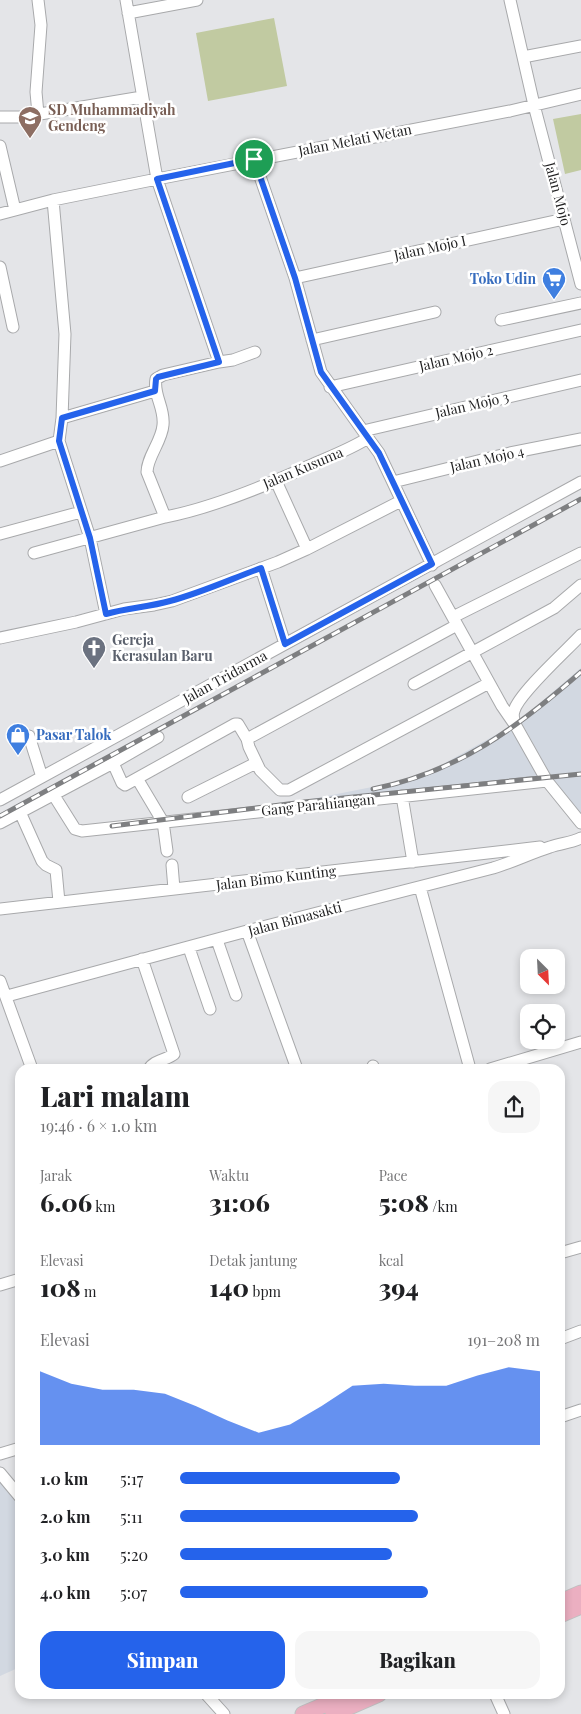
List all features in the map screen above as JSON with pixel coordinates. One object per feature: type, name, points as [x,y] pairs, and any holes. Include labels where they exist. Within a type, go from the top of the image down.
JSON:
[{"type":"main road","points":[[565,1600],[581,1593]]},
{"type":"main road","points":[[565,1613],[581,1606]]},
{"type":"main road","points":[[303,1714],[338,1699]]},
{"type":"main road","points":[[333,1714],[368,1699]]},
{"type":"street","points":[[38,0],[41,25],[36,92],[38,114]]},
{"type":"street","points":[[126,0],[157,179],[219,362]]},
{"type":"street","points":[[128,13],[197,0]]},
{"type":"street","name":"Jalan Mojo","points":[[510,0],[534,105],[581,284]]},
{"type":"street","points":[[523,57],[581,46]]},
{"type":"street","name":"Jalan Melati Wetan","points":[[0,214],[53,200],[534,105],[581,94]]},
{"type":"street","points":[[0,117],[22,117],[142,97]]},
{"type":"street","points":[[0,146],[15,210]]},
{"type":"street","points":[[254,159],[295,278],[321,372],[379,453],[432,564]]},
{"type":"street","points":[[53,200],[65,334],[62,418],[59,441],[90,538],[106,614]]},
{"type":"street","name":"Jalan Mojo I","points":[[295,278],[564,219]]},
{"type":"street","points":[[0,267],[13,327]]},
{"type":"street","points":[[501,320],[581,303]]},
{"type":"street","points":[[312,340],[435,312]]},
{"type":"street","name":"Jalan Mojo 2","points":[[330,386],[581,330]]},
{"type":"street","points":[[166,517],[147,472],[147,466],[162,434],[163,424],[162,408],[155,391],[156,379],[233,360],[255,352]]},
{"type":"street","name":"Jalan Mojo 3","points":[[365,434],[581,380]]},
{"type":"street","points":[[62,418],[155,391]]},
{"type":"street","name":"Jalan Kusuma","points":[[34,553],[186,513],[276,481],[355,446],[365,434]]},
{"type":"street","name":"Jalan Mojo 4","points":[[393,482],[510,453],[581,439]]},
{"type":"street","points":[[0,460],[59,441]]},
{"type":"street","points":[[0,448],[0,453]]},
{"type":"street","points":[[276,481],[307,549]]},
{"type":"street","name":"Jalan Tridarma","points":[[0,800],[581,482]]},
{"type":"street","points":[[0,638],[42,630],[124,609],[172,601],[307,549],[401,501]]},
{"type":"street","points":[[0,534],[81,512]]},
{"type":"street","points":[[248,739],[455,621],[581,553]]},
{"type":"street","points":[[261,568],[285,644]]},
{"type":"street","points":[[414,684],[473,654],[554,608],[581,585]]},
{"type":"street","points":[[435,586],[547,782],[581,823]]},
{"type":"street","points":[[514,723],[514,709],[522,696],[581,635]]},
{"type":"street","points":[[112,764],[125,785],[138,780],[238,724],[248,739],[247,743],[260,770],[280,790],[289,790],[489,683]]},
{"type":"street","points":[[29,736],[42,778]]},
{"type":"street","points":[[0,823],[112,764],[158,737]]},
{"type":"street","points":[[188,797],[256,763]]},
{"type":"street","points":[[138,780],[162,822],[167,850]]},
{"type":"street","name":"Gang Parahiangan","points":[[53,794],[78,831],[547,782]]},
{"type":"street","points":[[402,796],[413,862]]},
{"type":"street","points":[[20,812],[42,861],[56,870],[59,902]]},
{"type":"street","name":"Jalan Bimasakti","points":[[7,996],[247,931],[493,868],[551,846],[573,842],[581,838]]},
{"type":"street","name":"Jalan Bimo Kunting","points":[[0,909],[551,846]]},
{"type":"street","points":[[172,865],[174,889]]},
{"type":"street","points":[[420,886],[469,1064]]},
{"type":"street","points":[[247,931],[295,1064]]},
{"type":"street","points":[[217,940],[236,995]]},
{"type":"street","points":[[189,948],[210,1009]]},
{"type":"street","points":[[142,959],[174,1054],[152,1064]]},
{"type":"street","points":[[0,981],[30,1064]]},
{"type":"street","points":[[507,1064],[581,1042]]},
{"type":"street","points":[[565,1252],[581,1247]]},
{"type":"street","points":[[0,1285],[15,1281]]},
{"type":"street","points":[[565,1337],[581,1331]]},
{"type":"street","points":[[565,1415],[581,1410]]},
{"type":"street","points":[[0,1454],[15,1450]]},
{"type":"street","points":[[0,1473],[15,1491]]},
{"type":"street","points":[[210,1699],[224,1714]]},
{"type":"street","points":[[497,1699],[504,1714]]},
{"type":"shaded area","points":[[581,668],[581,816],[557,786],[520,720]]},
{"type":"shaded area","points":[[510,727],[540,779],[303,804],[302,801],[397,782],[427,773]]},
{"type":"shaded area","points":[[0,1481],[15,1498],[15,1669],[0,1676]]},
{"type":"green space","points":[[274,18],[287,86],[208,101],[196,33]]},
{"type":"green space","points":[[581,114],[581,170],[565,174],[553,119]]},
{"type":"railway","points":[[0,816],[581,499]]},
{"type":"railway","points":[[373,789],[432,771],[485,745],[533,712],[581,672]]},
{"type":"railway","points":[[112,826],[304,802],[581,774]]},
{"type":"place","name":"SD Muhammadiyah Gendeng","points":[[30,139]]},
{"type":"place","name":"Toko Udin","points":[[554,300]]},
{"type":"place","name":"Gereja Kerasulan Baru","points":[[94,669]]},
{"type":"place","name":"Pasar Talok","points":[[18,756]]},
{"type":"route","points":[[254,159],[295,278],[321,372],[379,453],[432,564],[285,644],[261,568],[172,601],[106,614],[90,538],[59,441],[62,418],[155,391],[156,379],[163,375],[219,362],[157,179],[254,159]]}]
